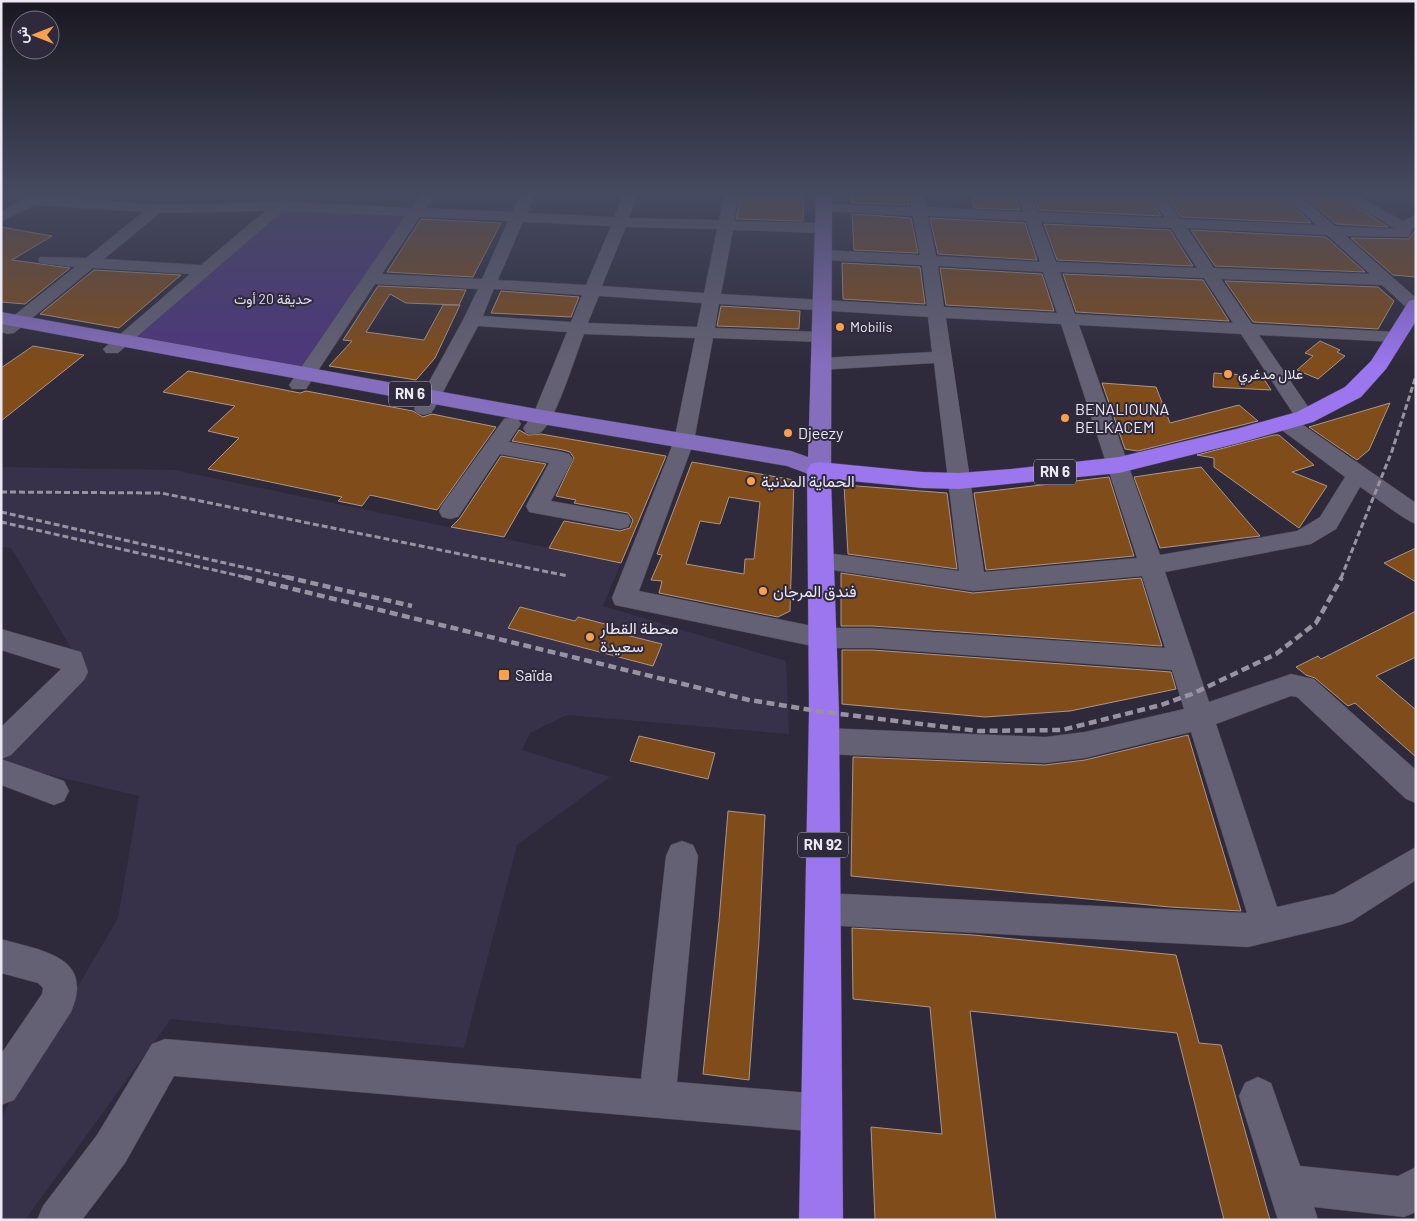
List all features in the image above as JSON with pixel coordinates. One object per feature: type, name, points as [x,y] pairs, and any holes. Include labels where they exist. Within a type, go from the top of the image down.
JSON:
[{"type":"highway","name":"RN 6","points":[[818,470],[959,481],[1119,465],[1296,420],[1353,392],[1379,365],[1416,306]]},
{"type":"highway","name":"RN 92","points":[[818,470],[824,741],[821,1220]]},
{"type":"main road","name":"RN 92","points":[[818,470],[822,251]]},
{"type":"main road","name":"RN 6","points":[[7,324],[428,403],[682,448],[798,474],[818,470]]},
{"type":"main road","name":"RN 6","points":[[428,403],[511,424],[537,423]]},
{"type":"street","points":[[7,324],[104,251]]},
{"type":"street","points":[[117,345],[227,251]]},
{"type":"street","points":[[303,380],[390,251]]},
{"type":"street","points":[[428,403],[472,320],[502,251]]},
{"type":"street","points":[[537,423],[609,251]]},
{"type":"street","points":[[721,251],[682,448],[624,598],[822,638],[872,638],[1183,660]]},
{"type":"street","points":[[927,251],[973,582]]},
{"type":"street","points":[[1044,251],[1119,465],[1267,926]]},
{"type":"street","points":[[1194,251],[1246,329],[1296,420],[1357,475],[1405,506],[1416,516]]},
{"type":"street","points":[[1353,251],[1416,306]]},
{"type":"street","points":[[822,255],[1049,267],[1385,280]]},
{"type":"street","points":[[46,260],[205,270]]},
{"type":"street","points":[[372,279],[488,284],[592,293],[1396,337]]},
{"type":"street","points":[[472,320],[578,328],[821,337]]},
{"type":"street","points":[[820,364],[943,357]]},
{"type":"street","points":[[450,511],[511,424]]},
{"type":"street","points":[[495,446],[562,459],[537,506],[620,521]]},
{"type":"street","points":[[820,561],[973,582],[1150,566],[1303,538],[1328,523],[1357,475]]},
{"type":"street","points":[[1,639],[72,660],[75,672],[1,746]]},
{"type":"street","points":[[824,741],[1045,750],[1085,745],[1201,717],[1291,685],[1298,685],[1304,688],[1416,789]]},
{"type":"street","points":[[1,772],[54,791]]},
{"type":"street","points":[[657,1099],[682,856]]},
{"type":"street","points":[[822,909],[1248,930],[1340,909],[1416,862]]},
{"type":"street","points":[[1,956],[46,969],[60,981],[59,1000],[1,1087]]},
{"type":"street","points":[[57,1220],[111,1149],[165,1057],[821,1113]]},
{"type":"street","points":[[1258,1096],[1298,1220]]},
{"type":"street","points":[[1286,1184],[1404,1197],[1416,1187]]},
{"type":"shaded area","points":[[1,467],[175,470],[621,563],[603,606],[786,661],[789,734],[567,715],[530,733],[522,750],[610,777],[517,845],[464,1048],[171,1019],[25,1220],[1,1220],[1,1117],[118,918],[139,796],[1,763],[1,751],[79,661],[11,548],[1,547]]},
{"type":"green space","name":"حديقة 20 أوت","points":[[234,251],[381,251],[301,367],[135,337]]},
{"type":"building","points":[[1,251],[27,251],[12,260],[70,268],[25,304],[1,302]]},
{"type":"building","points":[[400,251],[486,251],[473,277],[387,272]]},
{"type":"building","points":[[875,251],[918,251],[918,253]]},
{"type":"building","points":[[937,251],[1034,251],[1037,260],[938,254]]},
{"type":"building","points":[[1054,251],[1183,251],[1193,266],[1057,260]]},
{"type":"building","points":[[1205,251],[1342,251],[1365,272],[1215,266]]},
{"type":"building","points":[[1366,251],[1416,251],[1416,277],[1393,275]]},
{"type":"building","points":[[842,263],[920,267],[925,304],[843,299]]},
{"type":"building","points":[[940,268],[1042,274],[1054,311],[946,305]]},
{"type":"building","points":[[94,270],[181,275],[119,328],[40,314]]},
{"type":"building","points":[[1063,274],[1203,280],[1229,321],[1076,312]]},
{"type":"building","points":[[1225,281],[1378,287],[1394,301],[1378,329],[1253,322]]},
{"type":"building","points":[[378,286],[466,290],[435,358],[416,380],[329,366],[352,341],[343,340]],"holes":[[[390,294],[406,303],[459,305],[443,305],[424,340],[366,332]]]},
{"type":"building","points":[[501,291],[579,297],[571,317],[491,313]]},
{"type":"building","points":[[721,306],[800,311],[799,329],[717,326]]},
{"type":"building","points":[[1320,341],[1340,350],[1337,352],[1345,356],[1318,379],[1297,370],[1313,356],[1305,353]]},
{"type":"building","points":[[33,346],[84,355],[1,421],[1,368]]},
{"type":"building","points":[[188,371],[300,393],[306,391],[413,411],[423,417],[432,414],[496,427],[437,510],[370,495],[362,506],[338,501],[342,497],[208,469],[239,438],[208,431],[235,406],[163,392]]},
{"type":"building","points":[[1214,373],[1262,376],[1271,390],[1213,387]]},
{"type":"building","points":[[1102,383],[1156,387],[1170,423],[1239,405],[1258,421],[1138,451],[1125,449]]},
{"type":"building","points":[[1390,403],[1369,450],[1357,460],[1309,427]]},
{"type":"building","points":[[519,430],[528,435],[541,434],[666,456],[621,563],[549,548],[564,521],[620,531],[630,528],[633,520],[628,513],[574,503],[576,500],[556,496],[574,458],[570,452],[563,450],[512,441]]},
{"type":"building","points":[[1279,435],[1314,465],[1292,472],[1327,486],[1299,528],[1214,467],[1214,458],[1197,455]]},
{"type":"building","points":[[501,456],[546,464],[504,537],[451,527],[460,518]]},
{"type":"building","points":[[692,462],[794,480],[790,611],[778,617],[659,593],[662,581],[651,580],[662,555],[657,554]],"holes":[[[729,497],[760,502],[754,559],[745,559],[744,574],[686,564],[700,521],[720,524]]]},
{"type":"building","points":[[1201,467],[1260,536],[1160,548],[1134,477]]},
{"type":"building","points":[[1109,477],[1134,556],[986,570],[974,493]]},
{"type":"building","points":[[844,485],[947,493],[957,569],[848,554]]},
{"type":"building","points":[[1416,548],[1416,582],[1384,563]]},
{"type":"building","points":[[841,573],[973,593],[1141,578],[1162,646],[872,626],[841,626]]},
{"type":"building","name":"محطة القطار سعيدة","points":[[520,607],[575,621],[578,617],[609,625],[606,630],[662,644],[653,666],[508,628]]},
{"type":"building","points":[[1416,611],[1416,657],[1376,676],[1416,710],[1416,757],[1355,703],[1348,706],[1315,678],[1306,675],[1296,667],[1318,656],[1321,659]]},
{"type":"building","points":[[842,650],[872,650],[1171,672],[1176,689],[1070,711],[985,717],[842,704]]},
{"type":"building","points":[[1188,735],[1241,911],[1170,907],[851,876],[853,757],[1045,765],[1085,760]]},
{"type":"building","points":[[639,736],[715,753],[708,779],[630,761]]},
{"type":"building","points":[[728,811],[765,815],[759,940],[749,1080],[703,1074]]},
{"type":"building","points":[[852,928],[973,935],[1176,955],[1199,1043],[1221,1045],[1270,1220],[1224,1220],[1177,1033],[970,1011],[996,1220],[875,1220],[871,1127],[942,1134],[930,1007],[853,999]]},
{"type":"railway","points":[[1341,578],[1392,451],[1416,376]]},
{"type":"railway","points":[[1,492],[161,493],[568,576]]},
{"type":"railway","points":[[1,512],[291,578]]},
{"type":"railway","points":[[1,522],[249,578]]},
{"type":"railway","points":[[244,577],[749,700],[824,712],[978,731],[1062,730],[1161,705],[1192,694],[1276,654],[1316,623],[1342,577]]},
{"type":"railway","points":[[286,577],[412,606]]},
{"type":"place","name":"Mobilis","points":[[840,327]]},
{"type":"place","name":"علال مدغري","points":[[1228,374]]},
{"type":"place","name":"BENALIOUNA BELKACEM","points":[[1065,418]]},
{"type":"place","name":"Djeezy","points":[[788,433]]},
{"type":"place","name":"الحماية المدنية","points":[[751,481]]},
{"type":"place","name":"فندق المرجان","points":[[763,591]]},
{"type":"place","name":"محطة القطار سعيدة","points":[[590,637]]},
{"type":"place","name":"Saïda","points":[[504,675]]}]
